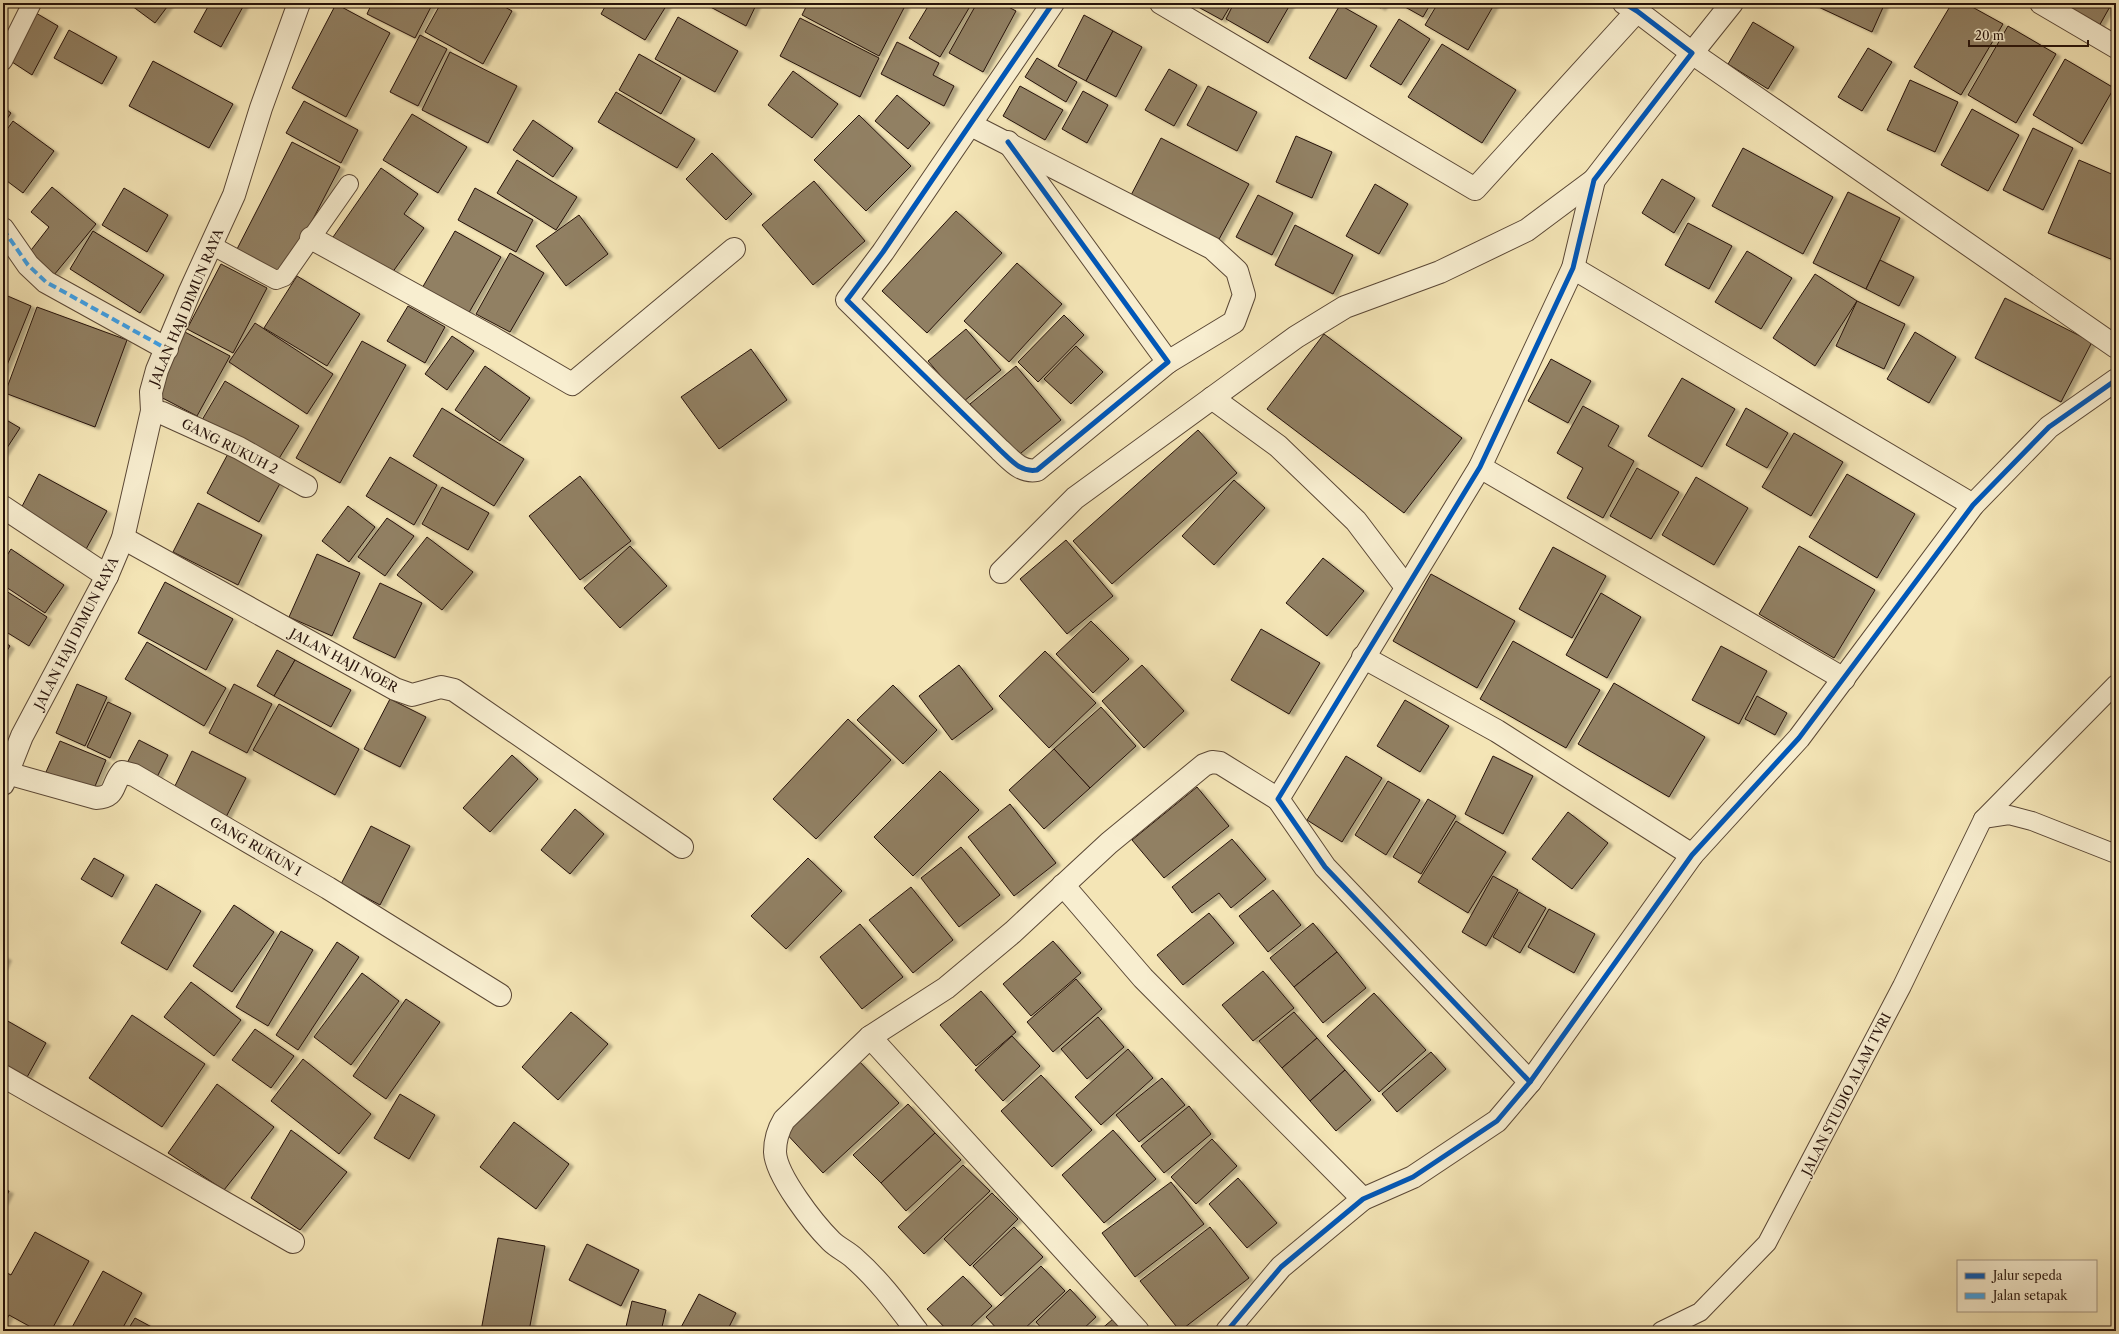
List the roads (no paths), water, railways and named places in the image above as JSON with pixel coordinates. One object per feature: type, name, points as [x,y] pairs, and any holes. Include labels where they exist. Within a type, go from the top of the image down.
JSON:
[{"type":"street","name":"JALAN HAJI DIMUN RAYA","points":[[4,777],[22,736],[107,576],[123,538],[152,411],[151,392],[157,370],[190,291],[234,195],[261,108],[299,3]]},
{"type":"street","points":[[971,125],[1008,142],[1212,248],[1237,271],[1244,295],[1234,322],[1168,362],[1037,470],[1029,472],[1021,468],[1000,450],[847,300],[883,252],[913,205],[971,125],[1054,3]]},
{"type":"street","points":[[1161,3],[1475,189],[1631,7],[1692,53],[2116,347]]},
{"type":"street","points":[[1001,572],[1075,498],[1296,337],[1345,307],[1440,272],[1527,230],[1594,180],[1732,3]]},
{"type":"street","points":[[2041,3],[2116,47]]},
{"type":"street","points":[[1008,142],[1168,362]]},
{"type":"street","points":[[1278,799],[1480,466],[1573,268],[1594,180]]},
{"type":"street","points":[[3,229],[28,265],[46,282],[167,349]]},
{"type":"street","points":[[311,238],[493,338],[572,384],[734,250]]},
{"type":"street","points":[[1573,268],[1972,505]]},
{"type":"street","points":[[1227,1331],[1281,1267],[1363,1199],[1413,1177],[1497,1121],[1530,1082],[1692,855],[1799,738],[1972,505],[2049,427],[2116,380]]},
{"type":"street","points":[[1212,398],[1278,446],[1356,521],[1406,587]]},
{"type":"street","name":"GANG RUKUH 2","points":[[152,411],[170,416],[239,448],[306,486]]},
{"type":"street","points":[[1480,466],[1844,679]]},
{"type":"street","points":[[3,507],[107,576]]},
{"type":"street","name":"JALAN HAJI NOER","points":[[123,538],[395,689],[412,695],[441,687],[454,690],[682,847]]},
{"type":"street","points":[[1363,657],[1496,731],[1692,855]]},
{"type":"street","points":[[917,1331],[894,1301],[856,1259],[832,1242],[808,1214],[784,1177],[775,1153],[776,1134],[784,1120],[870,1037],[946,988],[1013,932],[1109,843],[1204,764],[1212,762],[1220,763],[1278,799],[1325,867],[1530,1082]]},
{"type":"street","name":"GANG RUKUN 1","points":[[4,777],[96,798],[104,798],[111,794],[122,772],[134,775],[328,888],[500,995]]},
{"type":"street","points":[[1063,885],[1142,978],[1363,1199]]},
{"type":"street","points":[[870,1037],[1138,1331]]},
{"type":"street","points":[[3,1076],[292,1242]]},
{"type":"lane","points":[[3,61],[32,3]]},
{"type":"lane","points":[[211,244],[276,280],[284,277],[349,184]]},
{"type":"lane","name":"JALAN STUDIO ALAM TVRI","points":[[1661,1331],[1700,1312],[1768,1243],[1902,986],[1983,819],[2116,684]]},
{"type":"lane","points":[[1983,819],[2009,815],[2032,821],[2116,854]]}]
